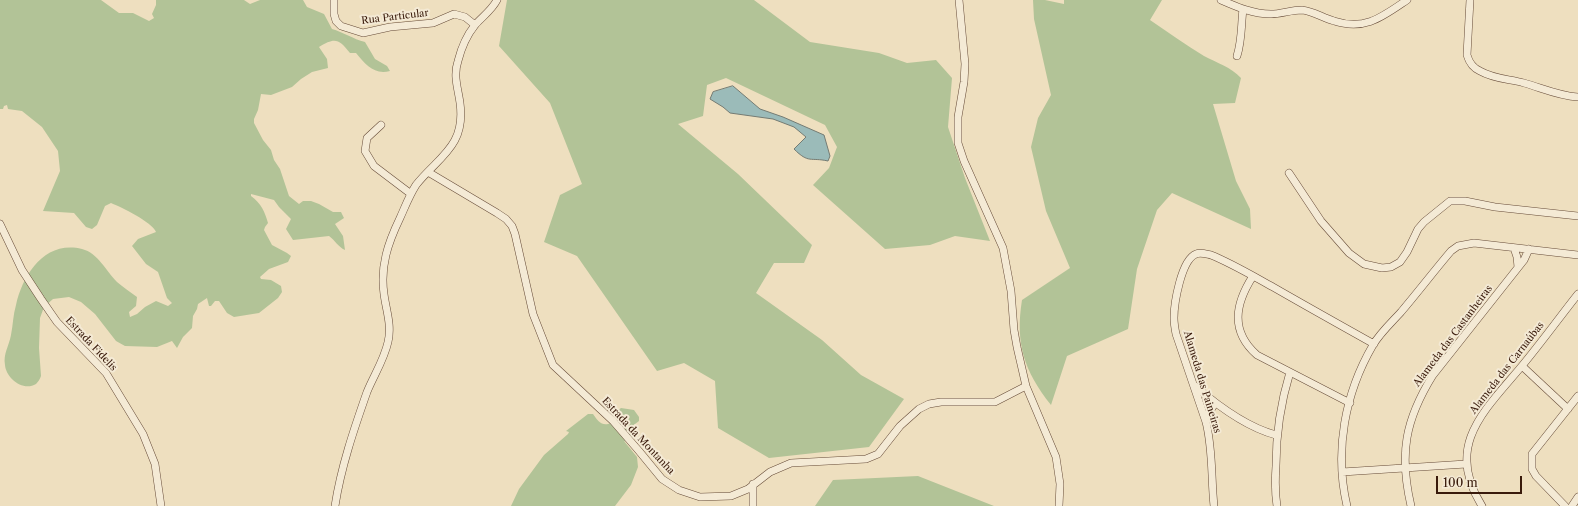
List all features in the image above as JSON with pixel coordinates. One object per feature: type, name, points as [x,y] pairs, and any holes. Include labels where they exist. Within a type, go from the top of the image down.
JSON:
[{"type":"street","name":"Rua Particular","points":[[334,0],[334,14],[336,21],[342,26],[362,33],[390,27],[433,23],[454,14],[465,17],[475,25]]},
{"type":"street","points":[[335,506],[338,483],[357,423],[368,391],[389,341],[390,329],[384,295],[383,266],[391,238],[411,194],[422,178],[445,156],[458,136],[461,113],[455,70],[463,47],[475,25],[486,15],[497,0]]},
{"type":"street","points":[[958,0],[965,64],[964,82],[958,118],[958,143],[964,161],[1003,248],[1011,291],[1014,336],[1026,386],[1056,457],[1060,484],[1059,506]]},
{"type":"street","points":[[1221,0],[1243,9],[1270,14],[1301,10],[1335,22],[1359,25],[1378,19],[1407,0]]},
{"type":"street","points":[[1470,0],[1467,55],[1469,61],[1474,67],[1479,71],[1496,78],[1523,83],[1566,96],[1578,97]]},
{"type":"street","points":[[1237,56],[1242,40],[1241,22],[1243,9]]},
{"type":"street","points":[[381,125],[367,138],[365,151],[368,158],[378,170],[411,194]]},
{"type":"street","name":"Estrada da Montanha","points":[[428,172],[497,213],[506,219],[512,226],[519,246],[533,314],[553,365],[613,421],[662,479],[679,490],[700,497],[731,496],[741,493],[774,470],[791,463],[807,461],[858,461],[874,457],[882,450],[904,421],[929,404],[941,402],[995,402],[1026,386]]},
{"type":"street","points":[[1289,173],[1321,221],[1349,253],[1364,264],[1382,268],[1391,267],[1400,262],[1407,252],[1418,229],[1424,222],[1450,202],[1465,201],[1495,208],[1578,216]]},
{"type":"street","name":"Estrada Fidelis","points":[[0,224],[22,270],[41,299],[57,322],[106,373],[143,434],[155,464],[161,506]]},
{"type":"street","points":[[1347,506],[1342,485],[1344,427],[1355,385],[1374,344],[1451,251],[1464,244],[1485,244],[1578,255]]},
{"type":"street","points":[[1514,248],[1518,267]]},
{"type":"street","name":"Alameda das Castanheiras","points":[[1411,506],[1404,468],[1408,430],[1421,395],[1433,375],[1524,260],[1529,249]]},
{"type":"street","name":"Alameda das Paineiras","points":[[1214,506],[1212,462],[1206,422],[1176,334],[1174,318],[1175,301],[1180,282],[1191,258],[1196,254],[1203,253],[1211,255],[1253,276],[1374,344]]},
{"type":"street","points":[[1253,276],[1245,288],[1238,309],[1240,333],[1249,347],[1257,354],[1350,403]]},
{"type":"street","name":"Alameda das Carnaúbas","points":[[1482,506],[1476,496],[1466,464],[1469,444],[1478,420],[1491,400],[1522,366],[1578,294]]},
{"type":"street","points":[[1522,366],[1568,409]]},
{"type":"street","points":[[1277,506],[1275,495],[1276,434],[1282,399],[1290,372]]},
{"type":"street","points":[[1194,385],[1215,403],[1265,432],[1276,434]]},
{"type":"street","points":[[1199,402],[1207,396]]},
{"type":"street","points":[[1565,506],[1536,476],[1532,469],[1531,462],[1532,454],[1536,448],[1578,396]]},
{"type":"street","points":[[1206,422],[1215,403]]},
{"type":"street","points":[[1342,472],[1466,464]]},
{"type":"street","points":[[752,506],[753,484]]},
{"type":"street","points":[[1572,506],[1578,497]]},
{"type":"green space","points":[[0,0],[101,0],[119,13],[133,13],[149,21],[154,18],[152,14],[156,5],[156,0],[244,0],[250,4],[260,0],[303,0],[307,7],[324,14],[332,29],[365,42],[375,59],[387,66],[390,71],[379,72],[367,65],[356,53],[350,53],[340,42],[329,42],[319,47],[327,59],[328,68],[312,72],[292,87],[271,95],[261,94],[258,110],[254,119],[254,123],[263,140],[271,150],[274,160],[280,169],[289,196],[299,204],[303,201],[311,201],[333,212],[341,212],[344,218],[335,224],[343,236],[345,250],[329,236],[293,240],[286,229],[291,219],[274,200],[251,194],[251,196],[262,208],[265,215],[268,223],[264,230],[272,245],[291,256],[288,262],[269,269],[260,277],[261,279],[271,280],[281,286],[282,292],[278,298],[259,313],[234,317],[227,313],[219,301],[215,301],[211,306],[209,306],[207,298],[198,304],[193,316],[192,328],[183,337],[177,348],[172,341],[157,347],[125,346],[116,341],[95,314],[81,302],[69,297],[53,299],[44,307],[40,318],[39,348],[41,377],[36,384],[31,386],[21,385],[16,382],[8,375],[5,361],[5,354],[11,335],[15,309],[19,293],[30,271],[47,255],[57,250],[69,248],[82,249],[93,254],[117,282],[137,297],[136,306],[129,312],[130,317],[156,301],[168,306],[172,303],[167,298],[158,272],[146,264],[132,246],[138,239],[156,232],[143,219],[111,203],[105,206],[97,225],[92,229],[86,227],[74,213],[43,211],[60,171],[58,151],[42,127],[22,111],[8,109],[7,105],[4,106],[3,109],[0,109]]},
{"type":"green space","points":[[507,0],[754,0],[810,42],[879,53],[907,63],[936,60],[952,78],[948,127],[965,178],[990,241],[955,236],[930,245],[885,249],[813,185],[829,168],[837,147],[825,125],[726,78],[707,85],[703,116],[678,124],[738,174],[812,245],[804,263],[774,263],[756,293],[822,340],[861,375],[904,399],[869,447],[769,458],[718,428],[715,381],[684,363],[657,371],[577,256],[544,242],[560,195],[582,184],[550,103],[499,46]]},
{"type":"green space","points":[[1033,0],[1045,0],[1064,4],[1064,0],[1162,0],[1150,20],[1204,56],[1233,71],[1241,78],[1235,103],[1213,104],[1236,181],[1250,209],[1251,229],[1172,193],[1157,210],[1137,269],[1128,329],[1067,356],[1051,405],[1034,380],[1028,368],[1021,343],[1020,330],[1022,300],[1070,268],[1046,211],[1031,147],[1038,118],[1051,95],[1034,19]]},
{"type":"green space","points":[[621,408],[634,410],[639,417],[639,421],[631,427],[630,432],[632,437],[628,442],[624,441],[637,457],[638,467],[631,485],[615,506],[511,506],[519,489],[544,455],[568,434],[569,432],[566,431],[588,414],[593,414],[603,424],[611,423],[617,411]]},
{"type":"green space","points":[[918,476],[994,506],[815,506],[833,480]]},
{"type":"water","points":[[733,86],[760,109],[783,117],[824,135],[830,156],[828,161],[803,157],[794,149],[806,137],[794,127],[773,119],[730,113],[710,99],[713,92]]}]
